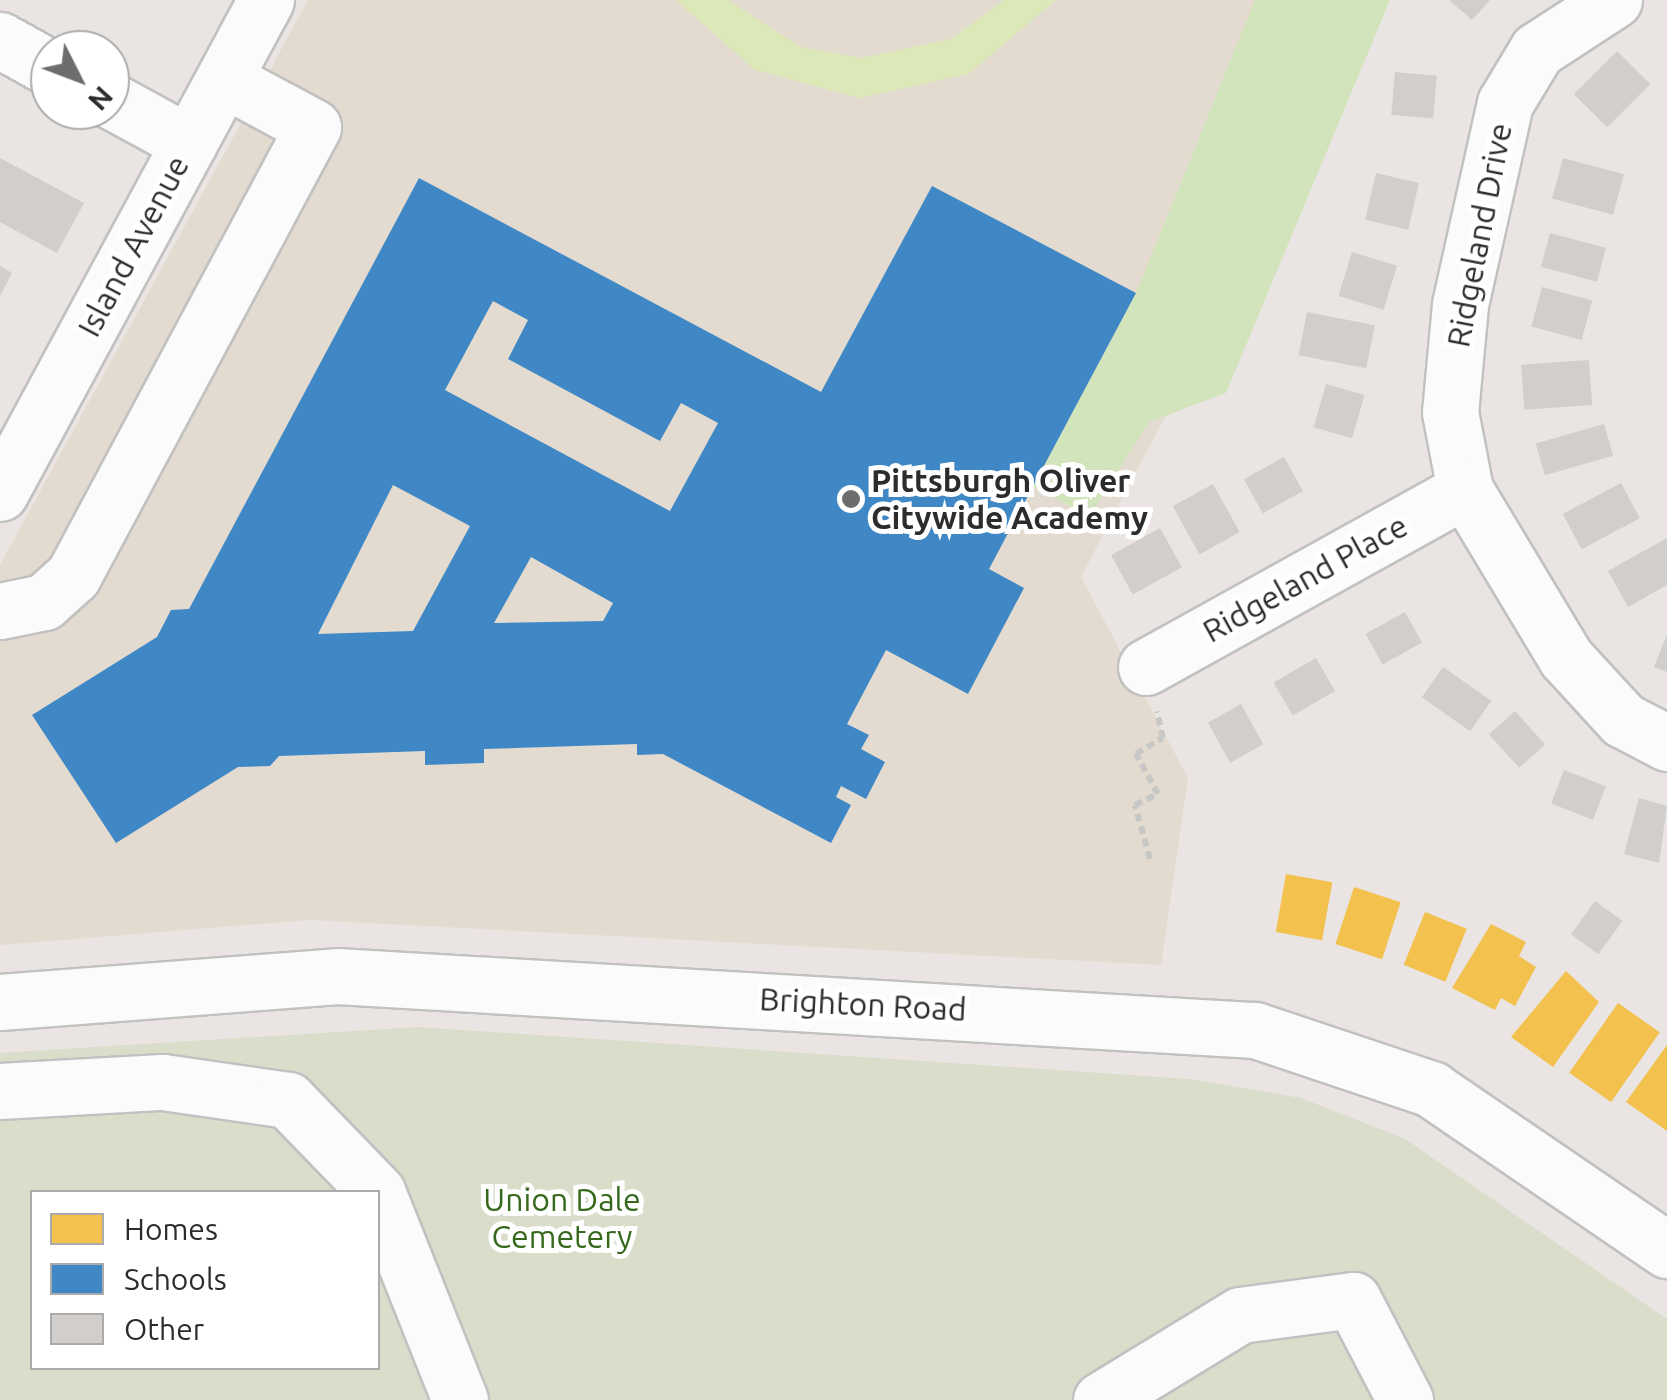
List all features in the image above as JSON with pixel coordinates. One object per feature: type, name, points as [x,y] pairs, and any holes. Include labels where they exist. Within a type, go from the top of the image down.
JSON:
[{"type":"street","name":"Island Avenue","points":[[0,493],[266,0]]},
{"type":"street","name":"Ridgeland Drive","points":[[1614,0],[1537,50],[1505,103],[1460,305],[1450,412],[1465,490],[1594,694],[1667,743]]},
{"type":"street","points":[[0,40],[30,57]]},
{"type":"street","points":[[0,611],[44,602],[72,576],[313,127],[224,79]]},
{"type":"street","points":[[130,111],[188,143]]},
{"type":"street","name":"Ridgeland Place","points":[[1146,667],[1465,490]]},
{"type":"street","name":"Brighton Road","points":[[0,1002],[337,976],[1255,1030],[1432,1089],[1667,1250]]},
{"type":"street","points":[[0,1091],[163,1082],[288,1100],[374,1190]]},
{"type":"street","points":[[380,1200],[460,1400]]},
{"type":"street","points":[[1100,1400],[1240,1315],[1353,1300],[1405,1400]]},
{"type":"path","points":[[1146,667],[1163,738],[1136,754],[1158,794],[1135,805],[1150,859]]},
{"type":"shaded area","points":[[308,0],[1384,0],[1081,577],[1188,778],[1161,965],[310,920],[0,945],[0,565]]},
{"type":"green space","points":[[676,0],[728,0],[801,47],[861,58],[951,39],[1004,0],[1056,0],[968,74],[860,98],[755,70]]},
{"type":"green space","points":[[1255,0],[1390,0],[1226,393],[1149,422],[1089,517],[1033,486],[1136,293]]},
{"type":"green space","name":"Union Dale Cemetery","points":[[418,1027],[1189,1079],[1301,1098],[1405,1139],[1667,1319],[1667,1400],[0,1400],[0,1053]]},
{"type":"building: Homes","points":[[1286,874],[1332,882],[1322,940],[1276,932]]},
{"type":"building: Homes","points":[[1354,887],[1401,902],[1382,959],[1335,944]]},
{"type":"building: Homes","points":[[1425,912],[1467,929],[1445,982],[1404,965]]},
{"type":"building: Homes","points":[[1491,924],[1526,942],[1519,956],[1536,967],[1515,1006],[1501,998],[1495,1010],[1452,988]]},
{"type":"building: Homes","points":[[1566,971],[1599,1002],[1553,1067],[1511,1037]]},
{"type":"building: Homes","points":[[1618,1003],[1660,1032],[1611,1102],[1569,1073]]},
{"type":"building: Homes","points":[[1667,1045],[1667,1131],[1626,1102]]},
{"type":"building: Schools","name":"Pittsburgh Oliver Citywide Academy","points":[[419,178],[821,392],[932,186],[1136,293],[989,569],[1024,588],[968,694],[886,650],[847,724],[869,735],[861,749],[885,762],[866,799],[841,786],[836,797],[851,805],[831,843],[663,754],[637,755],[637,744],[484,749],[484,763],[425,765],[425,751],[279,756],[270,766],[238,767],[116,843],[32,715],[157,637],[171,610],[189,609]],"holes":[[[493,301],[528,320],[508,359],[660,441],[681,403],[718,423],[670,511],[445,390]],[[393,485],[470,526],[413,631],[318,634]],[[531,557],[613,603],[603,621],[494,623]]]},
{"type":"building: Other","points":[[1449,0],[1490,0],[1472,20]]},
{"type":"building: Other","points":[[1617,51],[1650,84],[1607,127],[1574,94]]},
{"type":"building: Other","points":[[1395,72],[1437,76],[1433,118],[1391,115]]},
{"type":"building: Other","points":[[0,158],[84,203],[57,253],[0,222]]},
{"type":"building: Other","points":[[1563,158],[1624,174],[1613,215],[1552,199]]},
{"type":"building: Other","points":[[1376,173],[1419,183],[1408,230],[1365,220]]},
{"type":"building: Other","points":[[1550,233],[1606,248],[1597,282],[1541,267]]},
{"type":"building: Other","points":[[1352,252],[1397,266],[1383,310],[1339,296]]},
{"type":"building: Other","points":[[0,266],[12,273],[0,296]]},
{"type":"building: Other","points":[[1542,287],[1592,300],[1582,340],[1531,327]]},
{"type":"building: Other","points":[[1307,312],[1375,325],[1366,368],[1299,355]]},
{"type":"building: Other","points":[[1589,360],[1592,405],[1524,410],[1521,365]]},
{"type":"building: Other","points":[[1326,384],[1364,395],[1352,438],[1314,427]]},
{"type":"building: Other","points":[[1604,424],[1613,456],[1545,475],[1536,444]]},
{"type":"building: Other","points":[[1284,457],[1303,491],[1263,513],[1244,479]]},
{"type":"building: Other","points":[[1621,483],[1640,518],[1582,549],[1563,514]]},
{"type":"building: Other","points":[[1213,484],[1240,532],[1199,554],[1173,506]]},
{"type":"building: Other","points":[[1160,528],[1182,567],[1133,595],[1111,555]]},
{"type":"building: Other","points":[[1667,538],[1667,585],[1628,607],[1608,571]]},
{"type":"building: Other","points":[[1405,612],[1422,643],[1383,664],[1366,634]]},
{"type":"building: Other","points":[[1667,634],[1667,672],[1654,667]]},
{"type":"building: Other","points":[[1316,658],[1335,691],[1293,715],[1274,682]]},
{"type":"building: Other","points":[[1443,667],[1491,701],[1470,731],[1422,697]]},
{"type":"building: Other","points":[[1241,704],[1263,744],[1230,763],[1208,722]]},
{"type":"building: Other","points":[[1515,711],[1545,744],[1519,768],[1489,734]]},
{"type":"building: Other","points":[[1564,770],[1606,786],[1593,820],[1551,804]]},
{"type":"building: Other","points":[[1639,798],[1667,806],[1659,863],[1624,854]]},
{"type":"building: Other","points":[[1595,901],[1623,921],[1598,954],[1571,934]]},
{"type":"place","name":"Pittsburgh Oliver Citywide Academy","points":[[851,499]]}]
